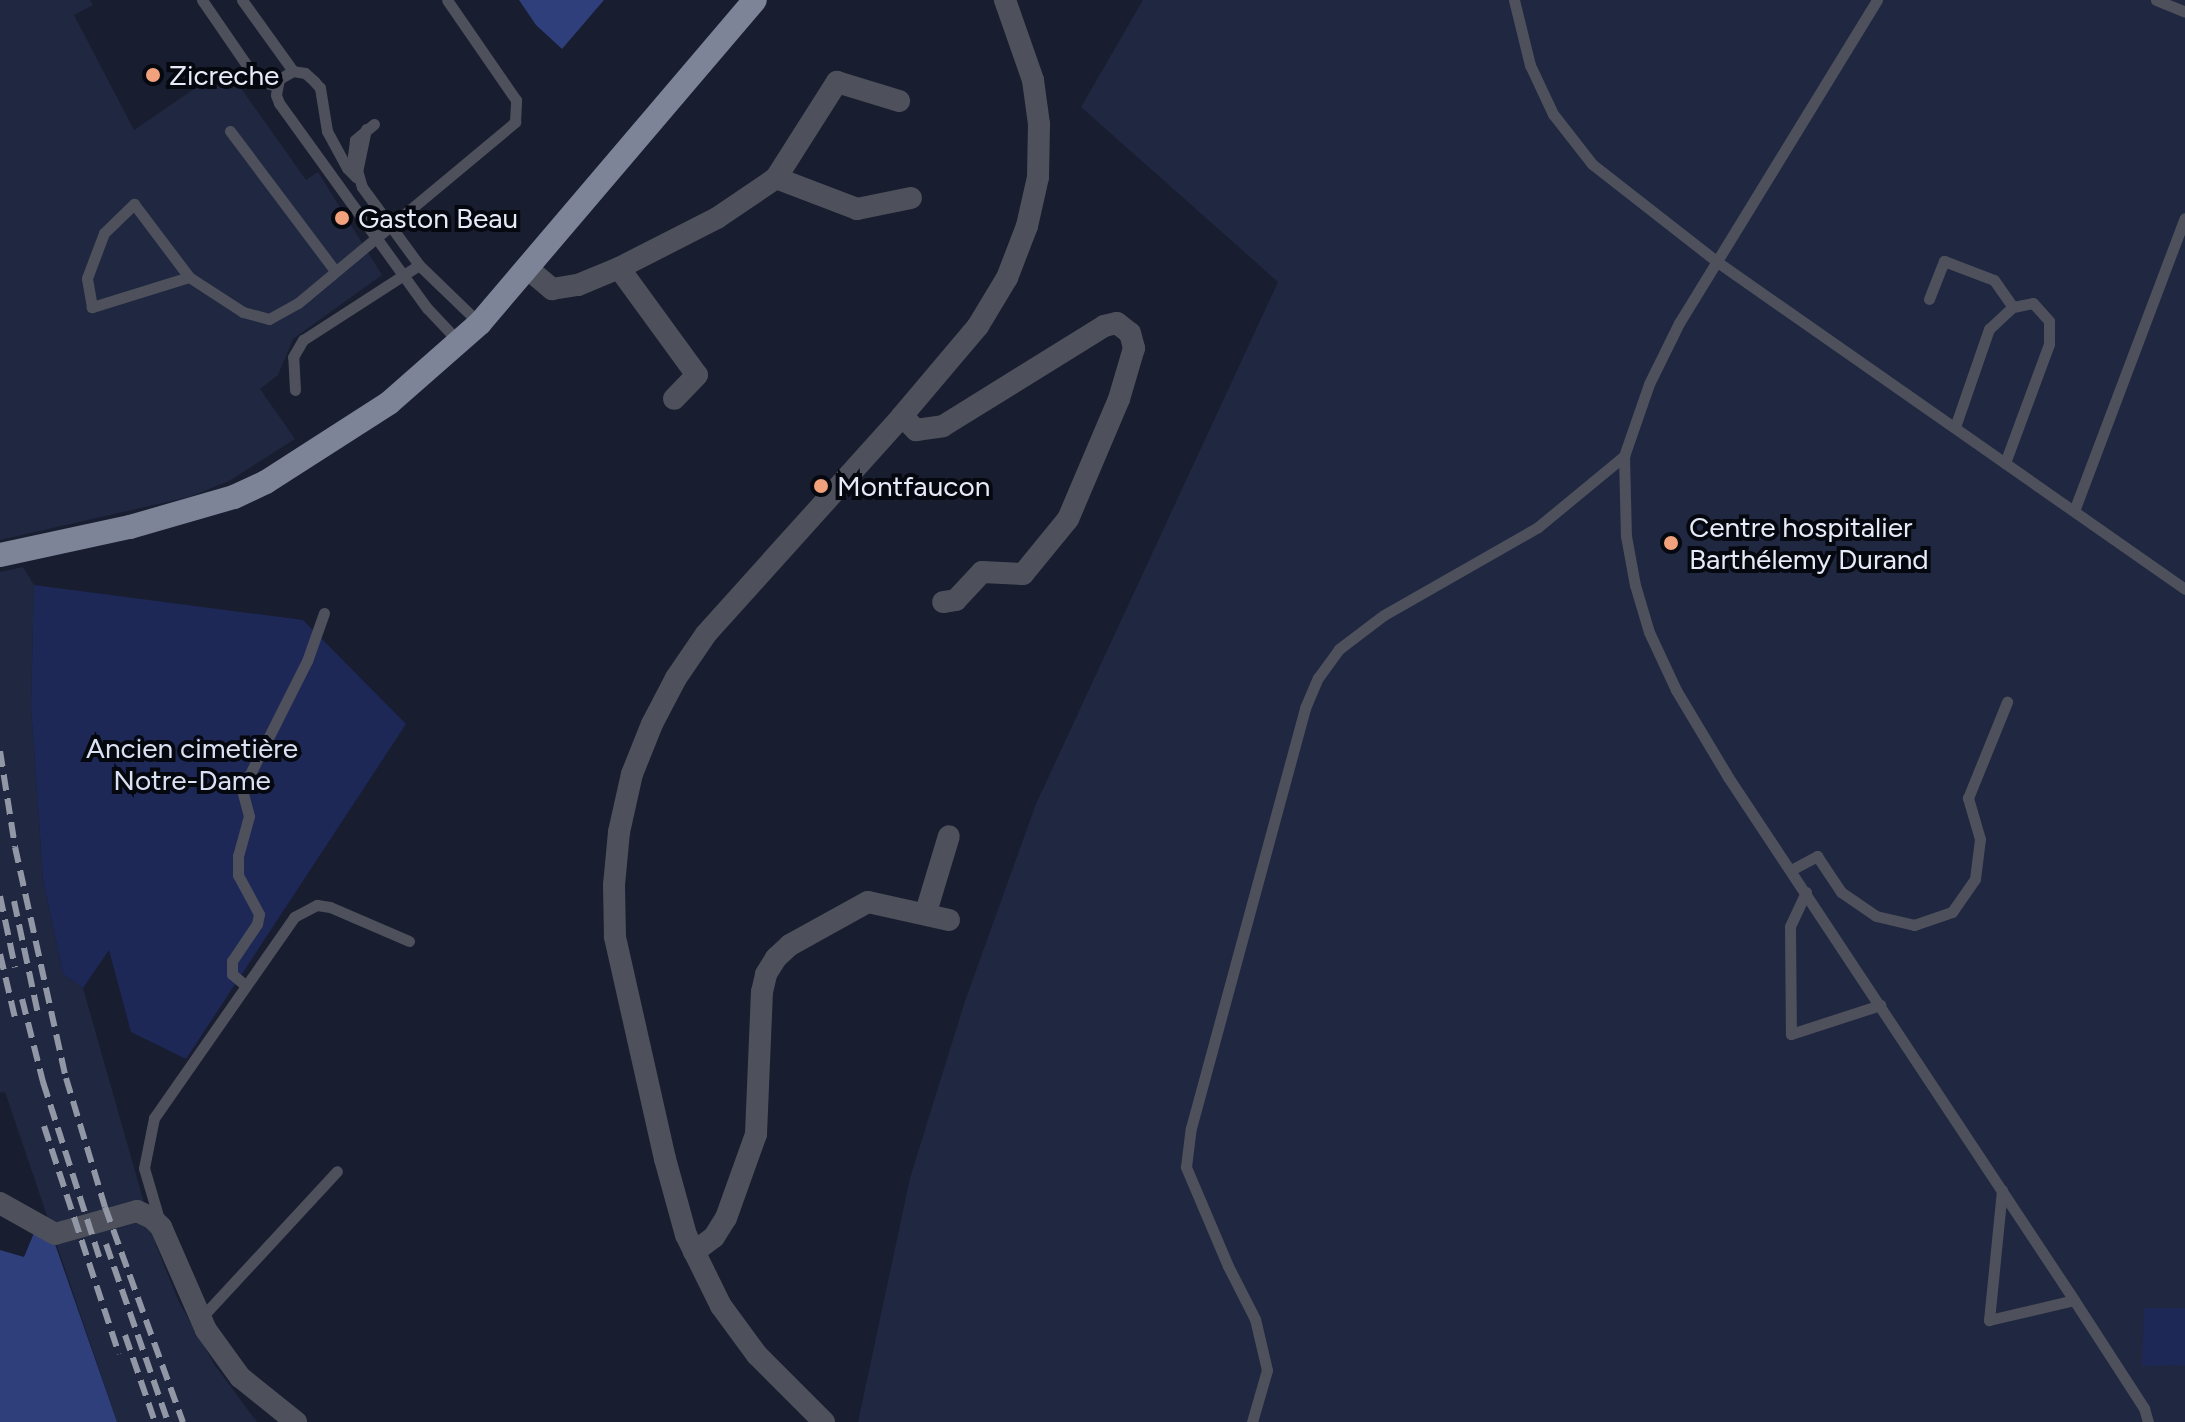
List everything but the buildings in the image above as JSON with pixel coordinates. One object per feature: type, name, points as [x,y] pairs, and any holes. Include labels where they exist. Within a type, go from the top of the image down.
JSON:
[{"type":"main road","points":[[0,555],[130,527],[234,497],[266,482],[389,403],[480,323],[755,0]]},
{"type":"street","points":[[824,1422],[757,1355],[721,1306],[694,1252],[674,1198],[615,937],[614,885],[619,832],[632,774],[676,678],[706,634],[902,416],[978,326],[1007,278],[1027,226],[1038,177],[1039,124],[1033,80],[1005,0]]},
{"type":"street","points":[[527,268],[552,289],[578,285],[619,268],[717,218],[776,178],[837,82],[899,101]]},
{"type":"street","points":[[776,178],[857,209],[911,198]]},
{"type":"street","points":[[619,268],[697,375],[674,399]]},
{"type":"street","points":[[902,416],[916,430],[943,426],[1104,326],[1117,323],[1130,333],[1134,348],[1101,444],[1068,519],[1023,574],[982,572],[956,600],[943,602]]},
{"type":"street","points":[[926,912],[949,836]]},
{"type":"street","points":[[694,1252],[714,1237],[726,1218],[756,1134],[762,992],[766,974],[776,958],[790,945],[868,902],[926,912],[949,920]]},
{"type":"street","points":[[0,1203],[55,1234],[137,1211],[161,1227],[201,1318],[240,1377],[296,1422]]},
{"type":"lane","points":[[202,0],[257,80],[277,86]]},
{"type":"lane","points":[[242,0],[293,71]]},
{"type":"lane","points":[[189,277],[92,307],[87,278],[104,233],[134,204],[189,277],[243,312],[269,319],[298,303],[379,239],[515,122],[516,100],[447,0]]},
{"type":"lane","points":[[1514,0],[1530,65],[1553,114],[1592,164],[1716,261],[2185,589]]},
{"type":"lane","points":[[1877,0],[1679,323],[1649,384],[1624,456],[1626,536],[1635,585],[1649,632],[1676,690],[1728,777],[2074,1300],[2144,1408],[2148,1422]]},
{"type":"lane","points":[[2156,0],[2185,12]]},
{"type":"lane","points":[[460,343],[427,308],[279,103],[279,79],[293,71],[305,73],[320,88],[327,131],[347,168],[419,265],[480,323]]},
{"type":"lane","points":[[356,177],[355,140],[370,127]]},
{"type":"lane","points":[[230,131],[335,271]]},
{"type":"lane","points":[[2074,511],[2185,218]]},
{"type":"lane","points":[[1929,299],[1944,261],[1994,280],[2013,307]]},
{"type":"lane","points":[[295,390],[293,357],[303,340],[419,265]]},
{"type":"lane","points":[[1955,427],[1989,329],[2013,307],[2033,303],[2049,321],[2049,344],[2005,463]]},
{"type":"lane","points":[[1252,1422],[1267,1370],[1255,1319],[1228,1266],[1186,1167],[1191,1128],[1305,708],[1318,678],[1339,649],[1384,615],[1538,527],[1624,456]]},
{"type":"lane","points":[[245,985],[232,974],[232,961],[257,924],[259,914],[238,875],[238,856],[249,816],[242,790],[307,661],[324,613]]},
{"type":"lane","points":[[1791,870],[1817,856],[1841,892],[1876,916],[1914,925],[1952,912],[1975,879],[1980,839],[1968,798],[2007,702]]},
{"type":"lane","points":[[1806,892],[1790,927],[1791,1034],[1880,1005]]},
{"type":"lane","points":[[161,1227],[144,1168],[148,1135],[154,1118],[294,917],[317,905],[330,907],[409,941]]},
{"type":"lane","points":[[201,1318],[337,1171]]},
{"type":"lane","points":[[2002,1190],[1989,1320],[2074,1300]]},
{"type":"shaded area","points":[[0,0],[90,0],[93,5],[74,15],[134,130],[226,67],[306,180],[318,172],[382,275],[293,339],[278,375],[260,389],[295,439],[229,481],[189,497],[0,540]]},
{"type":"shaded area","points":[[519,0],[604,0],[562,49],[536,25]]},
{"type":"shaded area","name":"Centre hospitalier Barthélemy Durand","points":[[1143,0],[2185,0],[2185,1422],[858,1422],[910,1178],[965,1001],[1036,804],[1278,282],[1081,107]]},
{"type":"shaded area","points":[[23,567],[34,585],[31,706],[43,879],[63,974],[83,988],[156,1245],[179,1302],[214,1364],[257,1422],[117,1422],[5,1092],[0,1093],[0,572]]},
{"type":"shaded area","points":[[34,1233],[55,1244],[117,1422],[0,1422],[0,1250],[24,1257]]},
{"type":"green space","name":"Ancien cimetière Notre-Dame","points":[[34,585],[303,620],[406,724],[186,1059],[131,1032],[109,950],[83,988],[63,974],[43,879],[31,706]]},
{"type":"green space","points":[[2144,1308],[2185,1308],[2185,1365],[2142,1366]]},
{"type":"railway","points":[[0,751],[15,847],[66,1078],[105,1207],[183,1422]]},
{"type":"railway","points":[[0,896],[15,967]]},
{"type":"railway","points":[[14,901],[38,1014]]},
{"type":"railway","points":[[0,954],[15,1018]]},
{"type":"railway","points":[[22,999],[43,1082],[101,1263]]},
{"type":"railway","points":[[44,1126],[119,1354]]},
{"type":"railway","points":[[106,1244],[168,1422]]},
{"type":"railway","points":[[125,1335],[155,1422]]},
{"type":"place","name":"Zicreche","points":[[153,75]]},
{"type":"place","name":"Gaston Beau","points":[[342,218]]},
{"type":"place","name":"Montfaucon","points":[[821,486]]},
{"type":"place","name":"Centre hospitalier Barthélemy Durand","points":[[1671,543]]}]
